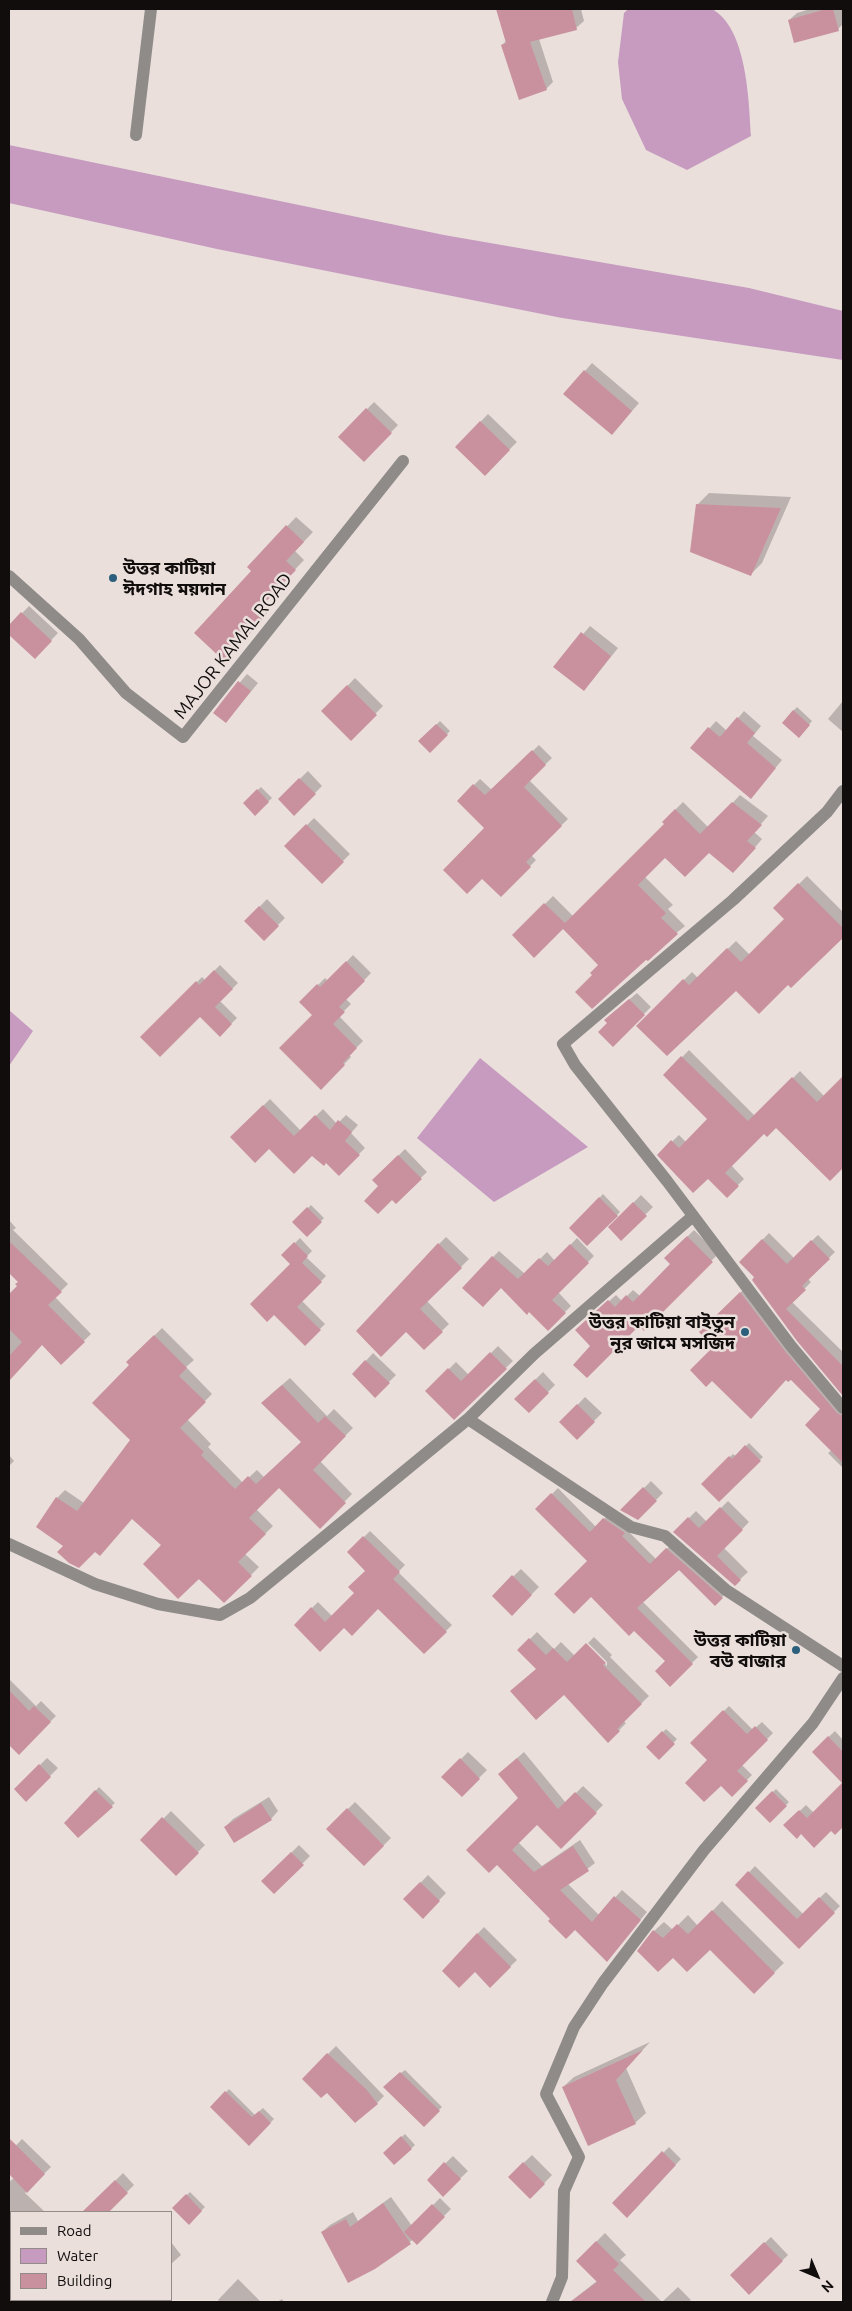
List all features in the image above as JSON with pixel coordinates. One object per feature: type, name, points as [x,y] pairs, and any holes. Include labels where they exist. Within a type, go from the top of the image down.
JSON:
[{"type":"street","points":[[136,135],[151,9]]},
{"type":"street","name":"MAJOR KAMAL ROAD","points":[[9,576],[79,639],[126,693],[183,737],[402,461]]},
{"type":"street","points":[[843,791],[827,812],[734,900],[563,1044],[574,1065],[693,1216],[791,1346],[843,1408]]},
{"type":"street","points":[[9,1544],[95,1584],[158,1604],[220,1615],[250,1598],[468,1419],[534,1354],[693,1216]]},
{"type":"street","points":[[468,1419],[631,1527],[665,1536],[726,1590],[843,1666]]},
{"type":"street","points":[[552,2302],[562,2277],[564,2191],[579,2157],[546,2094],[574,2027],[603,1983],[704,1850],[813,1723],[843,1678]]},
{"type":"water","points":[[628,9],[712,9],[724,18],[733,32],[744,66],[751,136],[687,170],[646,150],[622,99],[618,62],[624,13]]},
{"type":"water","points":[[9,145],[444,235],[749,288],[843,311],[843,360],[562,318],[217,249],[9,203]]},
{"type":"water","points":[[9,1010],[33,1031],[9,1066]]},
{"type":"water","points":[[480,1058],[588,1147],[494,1202],[417,1138]]},
{"type":"building","points":[[496,9],[572,9],[577,30],[530,42],[547,90],[519,100],[501,45],[506,43]]},
{"type":"building","points":[[826,9],[833,9],[839,31],[794,43],[788,20]]},
{"type":"building","points":[[584,370],[632,411],[612,435],[563,394]]},
{"type":"building","points":[[366,408],[392,433],[364,462],[338,437]]},
{"type":"building","points":[[480,421],[510,450],[485,476],[455,447]]},
{"type":"building","points":[[696,504],[781,508],[751,576],[690,552]]},
{"type":"building","points":[[286,525],[304,542],[286,561],[296,570],[255,613],[262,620],[224,661],[194,633],[251,571],[247,567]]},
{"type":"building","points":[[21,612],[52,641],[35,659],[9,635],[9,625]]},
{"type":"building","points":[[581,632],[611,656],[584,691],[553,667]]},
{"type":"building","points":[[238,681],[251,691],[226,723],[213,713]]},
{"type":"building","points":[[347,685],[377,715],[351,741],[321,711]]},
{"type":"building","points":[[793,710],[810,725],[799,738],[782,723]]},
{"type":"building","points":[[737,717],[755,733],[747,743],[776,768],[751,799],[690,748],[708,727],[720,737]]},
{"type":"building","points":[[436,724],[448,735],[430,753],[418,741]]},
{"type":"building","points":[[532,750],[546,765],[524,787],[562,826],[526,862],[531,867],[501,897],[482,879],[467,894],[443,870],[484,828],[457,801],[473,784],[485,795]]},
{"type":"building","points":[[299,778],[316,794],[294,816],[278,799]]},
{"type":"building","points":[[257,789],[269,802],[255,816],[243,803]]},
{"type":"building","points":[[732,802],[762,825],[747,841],[756,848],[733,873],[709,853],[685,877],[665,858],[638,885],[666,913],[661,918],[678,934],[592,1009],[575,992],[592,975],[590,973],[598,965],[563,929],[534,958],[512,935],[544,903],[565,923],[664,824],[662,822],[675,809],[700,834]]},
{"type":"building","points":[[306,824],[344,862],[322,884],[284,846]]},
{"type":"building","points":[[798,883],[843,928],[843,938],[791,988],[788,985],[759,1014],[736,991],[667,1056],[636,1026],[683,979],[689,985],[727,948],[741,962],[784,919],[773,908]]},
{"type":"building","points":[[259,906],[279,926],[264,941],[244,921]]},
{"type":"building","points":[[346,961],[365,981],[339,1007],[345,1012],[333,1024],[357,1048],[343,1063],[345,1065],[321,1090],[279,1048],[312,1015],[299,1002],[317,984],[320,987]]},
{"type":"building","points":[[214,970],[233,989],[215,1007],[232,1024],[220,1037],[200,1017],[160,1057],[140,1037],[196,981],[199,985]]},
{"type":"building","points":[[629,999],[645,1015],[613,1047],[598,1032],[607,1023],[604,1020]]},
{"type":"building","points":[[681,1056],[748,1121],[792,1077],[817,1102],[843,1076],[843,1168],[830,1181],[776,1128],[767,1137],[764,1134],[725,1173],[739,1186],[727,1198],[708,1179],[693,1193],[657,1155],[671,1140],[679,1148],[707,1119],[663,1075]]},
{"type":"building","points":[[263,1105],[294,1136],[315,1115],[330,1130],[338,1120],[352,1132],[345,1141],[360,1155],[339,1176],[326,1163],[324,1166],[312,1156],[294,1174],[269,1149],[255,1163],[230,1137]]},
{"type":"building","points":[[398,1155],[422,1179],[396,1204],[392,1200],[378,1214],[364,1201],[378,1186],[372,1180]]},
{"type":"building","points":[[599,1197],[618,1216],[587,1246],[569,1228]]},
{"type":"building","points":[[633,1202],[647,1216],[621,1241],[608,1227]]},
{"type":"building","points":[[307,1207],[322,1222],[307,1237],[292,1222]]},
{"type":"building","points":[[687,1236],[713,1262],[644,1331],[639,1326],[587,1378],[573,1365],[590,1346],[575,1330],[608,1300],[615,1307],[626,1295],[633,1302],[670,1264],[664,1258]]},
{"type":"building","points":[[762,1239],[787,1264],[811,1240],[830,1259],[802,1286],[806,1290],[786,1309],[843,1366],[843,1396],[797,1341],[752,1280],[754,1277],[739,1262]]},
{"type":"building","points":[[9,1241],[62,1292],[48,1305],[85,1342],[61,1365],[42,1345],[9,1381],[9,1356],[22,1342],[9,1329],[9,1294],[17,1286],[15,1284],[18,1282],[9,1273]]},
{"type":"building","points":[[294,1242],[308,1256],[302,1263],[322,1282],[297,1307],[321,1330],[305,1346],[274,1315],[267,1322],[250,1304],[290,1264],[281,1255]]},
{"type":"building","points":[[438,1243],[462,1268],[420,1309],[443,1332],[424,1350],[406,1332],[381,1357],[356,1331]]},
{"type":"building","points":[[570,1244],[589,1263],[552,1300],[566,1313],[548,1331],[529,1312],[527,1315],[501,1288],[483,1307],[462,1288],[492,1256],[518,1279],[539,1258],[548,1266]]},
{"type":"building","points":[[740,1292],[785,1351],[837,1413],[843,1416],[843,1463],[805,1425],[820,1409],[791,1380],[788,1382],[786,1380],[751,1419],[712,1381],[706,1387],[690,1370],[713,1347],[699,1332]]},
{"type":"building","points":[[154,1335],[187,1368],[179,1376],[206,1402],[180,1428],[204,1452],[201,1455],[235,1489],[248,1476],[256,1484],[301,1442],[261,1403],[282,1385],[318,1423],[325,1416],[346,1436],[313,1470],[346,1503],[320,1529],[279,1488],[249,1518],[266,1534],[238,1562],[252,1576],[224,1603],[199,1579],[178,1599],[143,1564],[161,1545],[132,1519],[100,1556],[95,1552],[79,1568],[69,1563],[57,1552],[63,1546],[36,1527],[56,1497],[77,1511],[130,1440],[92,1403],[129,1365],[126,1362]]},
{"type":"building","points":[[490,1352],[507,1369],[454,1420],[425,1391],[448,1368],[461,1381]]},
{"type":"building","points":[[365,1360],[390,1383],[375,1398],[352,1374]]},
{"type":"building","points":[[535,1379],[549,1393],[529,1413],[514,1399]]},
{"type":"building","points":[[577,1404],[595,1422],[577,1440],[559,1422]]},
{"type":"building","points":[[745,1445],[761,1461],[719,1502],[701,1484],[729,1456],[732,1459]]},
{"type":"building","points":[[643,1487],[657,1501],[638,1520],[620,1510]]},
{"type":"building","points":[[551,1493],[590,1532],[603,1518],[625,1533],[622,1536],[650,1564],[666,1548],[723,1598],[715,1606],[679,1570],[637,1608],[693,1664],[670,1687],[655,1671],[665,1661],[634,1631],[629,1636],[591,1597],[574,1614],[554,1594],[587,1561],[535,1509]]},
{"type":"building","points":[[720,1507],[743,1530],[717,1556],[741,1580],[735,1586],[673,1532],[688,1517],[699,1528]]},
{"type":"building","points":[[363,1536],[400,1572],[393,1579],[447,1632],[424,1654],[378,1609],[352,1636],[344,1628],[320,1652],[294,1625],[311,1607],[325,1622],[354,1593],[348,1587],[365,1571],[347,1552]]},
{"type":"building","points":[[512,1575],[532,1595],[512,1616],[492,1596]]},
{"type":"building","points":[[529,1638],[546,1655],[553,1648],[567,1662],[586,1643],[606,1663],[603,1665],[642,1704],[617,1729],[620,1731],[608,1743],[564,1695],[536,1720],[510,1691],[536,1669],[517,1650]]},
{"type":"building","points":[[9,1690],[29,1711],[34,1706],[51,1722],[19,1755],[9,1745]]},
{"type":"building","points":[[723,1710],[747,1734],[755,1726],[768,1740],[737,1771],[748,1781],[732,1797],[721,1786],[704,1802],[685,1783],[707,1760],[690,1743]]},
{"type":"building","points":[[662,1731],[675,1744],[659,1760],[646,1747]]},
{"type":"building","points":[[828,1736],[843,1752],[843,1827],[835,1835],[831,1831],[814,1848],[801,1834],[797,1839],[783,1825],[799,1810],[807,1818],[842,1783],[812,1752]]},
{"type":"building","points":[[460,1758],[480,1779],[462,1797],[441,1777]]},
{"type":"building","points":[[517,1758],[558,1809],[575,1792],[597,1813],[561,1849],[537,1825],[512,1850],[534,1872],[573,1846],[589,1871],[560,1890],[592,1922],[614,1896],[641,1920],[607,1962],[575,1930],[566,1939],[548,1921],[550,1919],[497,1865],[489,1873],[466,1850],[518,1798],[498,1774]]},
{"type":"building","points":[[39,1764],[51,1777],[26,1802],[14,1789]]},
{"type":"building","points":[[95,1790],[113,1807],[78,1838],[64,1823]]},
{"type":"building","points":[[772,1791],[787,1806],[770,1823],[755,1808]]},
{"type":"building","points":[[261,1803],[272,1820],[234,1843],[224,1827]]},
{"type":"building","points":[[347,1808],[384,1846],[364,1866],[326,1829]]},
{"type":"building","points":[[162,1817],[199,1853],[176,1876],[140,1840]]},
{"type":"building","points":[[291,1852],[304,1865],[274,1894],[261,1881]]},
{"type":"building","points":[[748,1871],[797,1919],[819,1897],[835,1913],[799,1949],[735,1885]]},
{"type":"building","points":[[420,1882],[440,1901],[423,1919],[403,1899]]},
{"type":"building","points":[[712,1910],[775,1973],[754,1994],[710,1950],[687,1972],[673,1958],[658,1972],[637,1951],[653,1930],[663,1938],[677,1924],[688,1934]]},
{"type":"building","points":[[477,1933],[511,1967],[490,1988],[475,1972],[459,1988],[442,1971]]},
{"type":"building","points":[[643,2050],[616,2080],[636,2124],[588,2146],[562,2087]]},
{"type":"building","points":[[327,2053],[366,2089],[378,2104],[355,2123],[327,2093],[321,2098],[302,2079]]},
{"type":"building","points":[[400,2072],[440,2111],[424,2127],[383,2087]]},
{"type":"building","points":[[225,2091],[252,2117],[259,2111],[271,2123],[249,2146],[210,2107]]},
{"type":"building","points":[[401,2136],[412,2149],[394,2165],[383,2153]]},
{"type":"building","points":[[9,2138],[45,2174],[27,2193],[9,2174]]},
{"type":"building","points":[[662,2151],[676,2165],[627,2218],[612,2203]]},
{"type":"building","points":[[444,2162],[461,2179],[443,2197],[427,2180]]},
{"type":"building","points":[[523,2162],[545,2184],[530,2199],[508,2177]]},
{"type":"building","points":[[115,2180],[128,2193],[110,2211],[83,2211]]},
{"type":"building","points":[[186,2194],[202,2211],[189,2225],[172,2208]]},
{"type":"building","points":[[383,2203],[411,2244],[375,2269],[348,2283],[321,2232],[346,2219],[350,2227]]},
{"type":"building","points":[[432,2204],[445,2217],[417,2245],[404,2232]]},
{"type":"building","points":[[596,2241],[619,2264],[613,2270],[646,2302],[570,2302],[597,2282],[576,2261]]},
{"type":"building","points":[[764,2242],[783,2261],[749,2295],[730,2275]]},
{"type":"place","name":"উত্তর কাটিয়া ঈদগাহ ময়দান","points":[[113,578]]},
{"type":"place","name":"উত্তর কাটিয়া বাইতুন নূর জামে মসজিদ","points":[[745,1332]]},
{"type":"place","name":"উত্তর কাটিয়া বউ বাজার","points":[[796,1650]]}]
